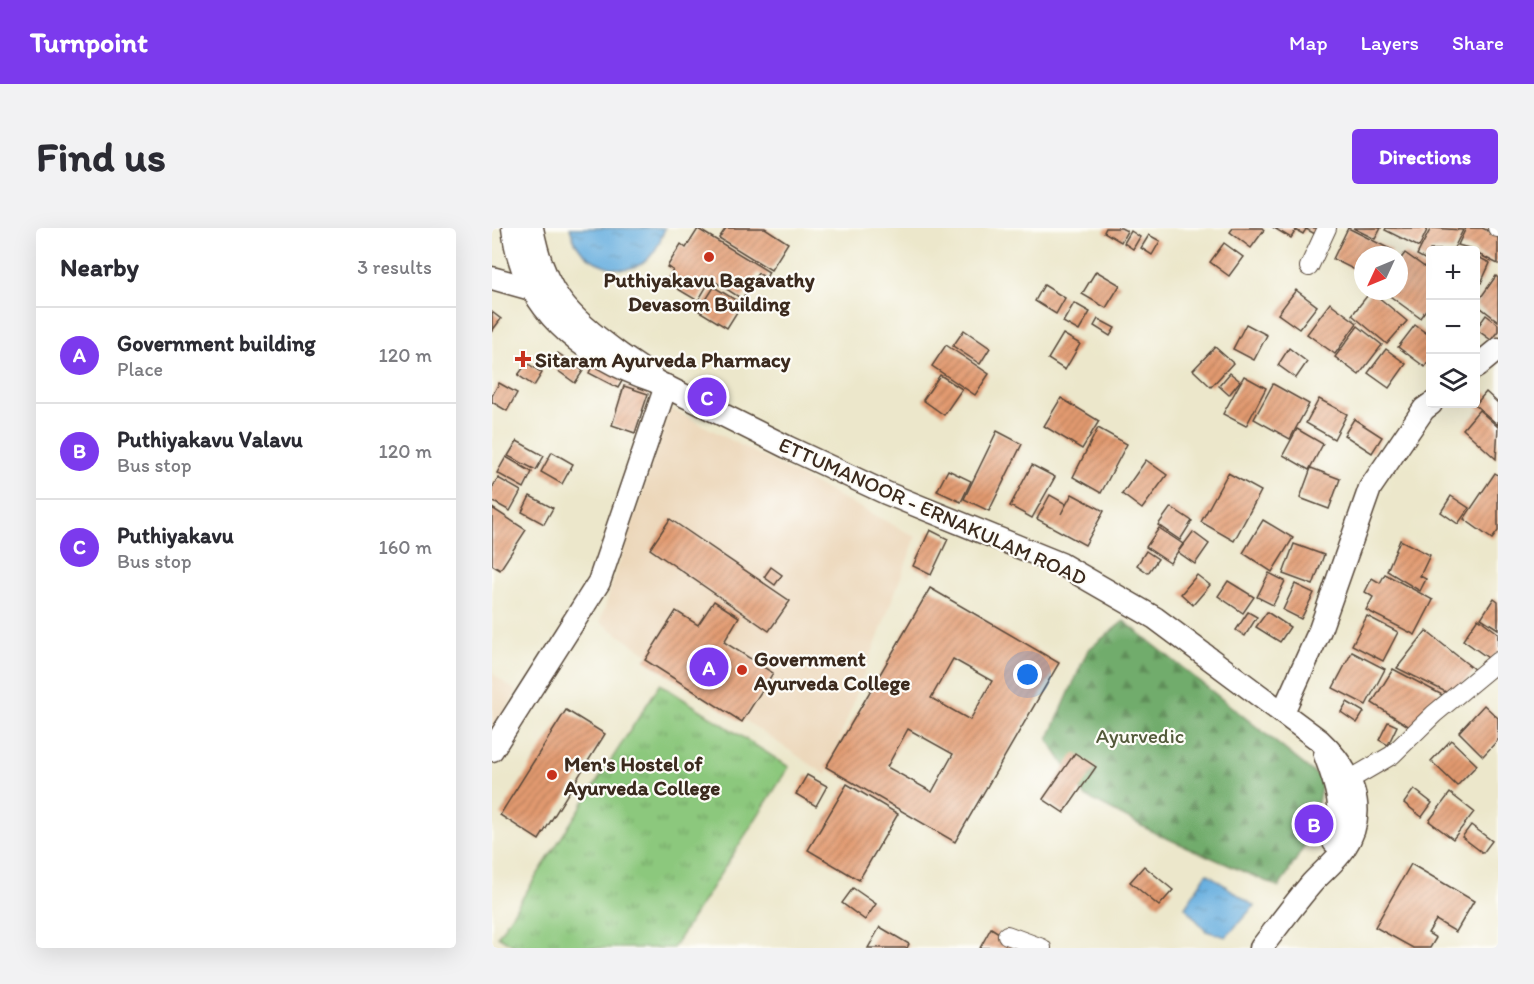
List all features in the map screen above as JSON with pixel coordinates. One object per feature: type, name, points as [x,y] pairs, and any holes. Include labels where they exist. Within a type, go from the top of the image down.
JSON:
[{"type":"main road","name":"ETTUMANOOR - ERNAKULAM ROAD","points":[[513,228],[540,286],[577,321],[661,383],[787,447],[886,493],[1061,564],[1155,618],[1319,740],[1338,757],[1344,784],[1356,800],[1353,829],[1344,849],[1313,882],[1261,948]]},
{"type":"main road","name":"ETTUMANOOR - ERNAKULAM ROAD","points":[[532,228],[540,286]]},
{"type":"main road","points":[[492,278],[540,286]]},
{"type":"main road","points":[[1480,364],[1498,349]]},
{"type":"main road","points":[[492,750],[599,582],[661,383]]},
{"type":"main road","points":[[1282,712],[1320,630],[1370,488],[1428,408]]},
{"type":"street","points":[[1309,267],[1327,228]]},
{"type":"street","points":[[1344,784],[1392,755],[1434,714],[1498,661]]},
{"type":"street","points":[[1007,935],[1042,948]]},
{"type":"shaded area","points":[[670,408],[916,537],[826,775],[600,622]]},
{"type":"shaded area","points":[[492,673],[517,692],[492,733]]},
{"type":"green space","name":"Ayurvedic","points":[[1124,621],[1323,780],[1310,837],[1279,887],[1157,834],[1085,796],[1048,740],[1088,650]]},
{"type":"green space","points":[[660,684],[789,767],[673,948],[517,948],[498,936]]},
{"type":"water","points":[[570,228],[665,228],[648,259],[639,265],[622,269],[605,266],[589,257],[576,243]]},
{"type":"water","points":[[1207,873],[1254,906],[1226,937],[1206,931],[1185,907]]},
{"type":"building","points":[[726,228],[765,228],[788,243],[771,270],[719,238]]},
{"type":"building","points":[[1106,228],[1121,228],[1127,231],[1121,242],[1104,232]]},
{"type":"building","points":[[1233,228],[1262,228],[1264,230],[1251,248],[1230,232]]},
{"type":"building","points":[[1274,228],[1318,228],[1315,234],[1306,229],[1303,234],[1296,230],[1291,238]]},
{"type":"building","points":[[1348,228],[1384,246],[1354,246],[1354,270],[1333,259]]},
{"type":"building","points":[[1353,228],[1381,228],[1375,239]]},
{"type":"building","points":[[1386,228],[1428,228],[1419,247],[1385,230]]},
{"type":"building","points":[[1431,228],[1463,230],[1455,246],[1426,246],[1426,260],[1417,255]]},
{"type":"building","points":[[1466,228],[1482,228],[1498,235],[1498,264],[1480,255],[1480,246],[1458,245]]},
{"type":"building","name":"Puthiyakavu Bagavathy Devasom Building","points":[[698,229],[769,272],[766,278],[758,273],[742,299],[711,279],[698,301],[666,282],[673,270],[667,267],[681,244],[686,248]]},
{"type":"building","points":[[1131,231],[1140,237],[1133,249],[1124,243]]},
{"type":"building","points":[[1149,235],[1160,241],[1152,255],[1141,248]]},
{"type":"building","points":[[1224,243],[1243,257],[1229,276],[1210,262]]},
{"type":"building","points":[[1408,255],[1426,268],[1426,310],[1420,318],[1395,300],[1408,300]]},
{"type":"building","points":[[1480,258],[1490,263],[1480,282]]},
{"type":"building","points":[[1096,271],[1120,285],[1106,308],[1082,294]]},
{"type":"building","points":[[1496,276],[1498,278],[1498,321],[1480,307],[1480,298]]},
{"type":"building","points":[[1044,285],[1065,298],[1056,314],[1035,301]]},
{"type":"building","points":[[714,287],[742,304],[727,328],[699,311]]},
{"type":"building","points":[[1296,290],[1317,306],[1299,329],[1278,314]]},
{"type":"building","points":[[1364,300],[1382,300],[1407,321],[1387,344],[1352,315]]},
{"type":"building","points":[[1074,303],[1090,312],[1079,331],[1063,322]]},
{"type":"building","points":[[1330,303],[1357,323],[1335,354],[1307,334]]},
{"type":"building","points":[[492,312],[501,319],[492,331]]},
{"type":"building","points":[[1486,315],[1498,324],[1498,331],[1491,340],[1480,332],[1480,323]]},
{"type":"building","points":[[1098,319],[1115,328],[1110,336],[1094,326]]},
{"type":"building","points":[[1246,324],[1267,335],[1254,360],[1233,349]]},
{"type":"building","points":[[1415,325],[1426,333],[1425,367],[1398,347]]},
{"type":"building","points":[[1358,326],[1382,345],[1359,375],[1335,357]]},
{"type":"building","points":[[964,330],[990,348],[980,364],[953,346]]},
{"type":"building","points":[[1063,334],[1080,344],[1065,370],[1048,359]]},
{"type":"building","points":[[946,345],[989,374],[975,395],[932,366]]},
{"type":"building","points":[[1215,347],[1233,363],[1211,387],[1193,370]]},
{"type":"building","points":[[1289,348],[1307,362],[1296,378],[1278,365]]},
{"type":"building","points":[[1386,349],[1406,364],[1389,388],[1368,373]]},
{"type":"building","points":[[558,353],[583,371],[575,383],[550,365]]},
{"type":"building","points":[[595,360],[625,376],[618,388],[589,373]]},
{"type":"building","points":[[527,363],[542,373],[534,386],[518,375]]},
{"type":"building","points":[[1230,373],[1240,381],[1229,395],[1219,386]]},
{"type":"building","points":[[940,375],[962,389],[944,415],[923,400]]},
{"type":"building","points":[[1244,376],[1266,388],[1246,426],[1223,414]]},
{"type":"building","points":[[499,383],[517,393],[507,411],[492,402],[492,396]]},
{"type":"building","points":[[1273,384],[1309,404],[1290,439],[1254,419]]},
{"type":"building","points":[[624,386],[648,394],[635,433],[612,425]]},
{"type":"building","points":[[1486,392],[1498,403],[1498,425],[1478,408],[1480,399]]},
{"type":"building","points":[[1061,398],[1099,421],[1082,449],[1044,426]]},
{"type":"building","points":[[1319,399],[1347,414],[1334,439],[1306,423]]},
{"type":"building","points":[[1479,410],[1498,427],[1496,459],[1463,429]]},
{"type":"building","points":[[1354,419],[1382,437],[1372,453],[1344,435]]},
{"type":"building","points":[[1098,428],[1127,444],[1101,493],[1073,477]]},
{"type":"building","points":[[1297,429],[1323,444],[1309,470],[1283,455]]},
{"type":"building","points":[[997,431],[1022,444],[989,511],[964,499]]},
{"type":"building","points":[[517,441],[544,456],[536,470],[508,456]]},
{"type":"building","points":[[552,452],[573,464],[562,484],[541,472]]},
{"type":"building","points":[[506,457],[532,472],[524,488],[497,473]]},
{"type":"building","points":[[1146,460],[1167,475],[1142,509],[1122,494]]},
{"type":"building","points":[[1032,465],[1055,477],[1032,518],[1010,506]]},
{"type":"building","points":[[1311,468],[1340,479],[1329,509],[1300,498]]},
{"type":"building","points":[[948,470],[971,481],[961,502],[937,491]]},
{"type":"building","points":[[1228,473],[1261,491],[1234,541],[1201,522]]},
{"type":"building","points":[[1495,473],[1498,475],[1498,531],[1492,539],[1464,519]]},
{"type":"building","points":[[498,478],[521,491],[510,511],[492,501],[492,488]]},
{"type":"building","points":[[1072,494],[1104,511],[1085,545],[1037,519],[1050,495],[1066,504],[1061,514]]},
{"type":"building","points":[[530,496],[553,508],[544,524],[522,512]]},
{"type":"building","points":[[1451,496],[1469,508],[1458,524],[1441,512]]},
{"type":"building","points":[[1171,507],[1192,521],[1180,540],[1158,525]]},
{"type":"building","points":[[492,508],[526,530],[500,570],[492,565]]},
{"type":"building","points":[[670,519],[790,601],[769,631],[650,549]]},
{"type":"building","points":[[1263,520],[1293,538],[1272,572],[1243,553]]},
{"type":"building","points":[[1159,528],[1183,544],[1170,563],[1146,547]]},
{"type":"building","points":[[930,530],[948,539],[931,575],[913,566]]},
{"type":"building","points":[[1193,532],[1209,544],[1195,564],[1178,552]]},
{"type":"building","points":[[1400,540],[1430,555],[1420,576],[1426,579],[1420,591],[1387,571]]},
{"type":"building","points":[[1294,544],[1324,555],[1313,585],[1283,574]]},
{"type":"building","points":[[1146,551],[1158,559],[1148,573],[1137,565]]},
{"type":"building","points":[[771,567],[782,575],[775,585],[764,577]]},
{"type":"building","points":[[1269,573],[1285,581],[1273,605],[1257,597]]},
{"type":"building","points":[[1385,574],[1433,600],[1415,635],[1366,610],[1373,597],[1365,592],[1372,578],[1380,583]]},
{"type":"building","points":[[1197,575],[1210,585],[1193,605],[1181,594]]},
{"type":"building","points":[[1228,581],[1254,597],[1243,613],[1218,596]]},
{"type":"building","points":[[1295,584],[1314,593],[1301,619],[1283,610]]},
{"type":"building","points":[[930,588],[1059,663],[955,842],[826,767]],"holes":[[[953,659],[992,681],[970,720],[931,698]],[[908,729],[953,754],[932,792],[887,767]]]},
{"type":"building","points":[[1494,598],[1498,601],[1498,629],[1481,618]]},
{"type":"building","points":[[714,601],[739,617],[724,642],[773,673],[742,722],[645,660],[676,611],[698,625]]},
{"type":"building","points":[[1248,612],[1257,617],[1245,636],[1236,630]]},
{"type":"building","points":[[1267,612],[1290,627],[1280,642],[1256,627]]},
{"type":"building","points":[[1367,616],[1398,632],[1383,661],[1352,645]]},
{"type":"building","points":[[1478,618],[1498,633],[1498,651],[1491,660],[1463,640]]},
{"type":"building","points":[[1426,631],[1475,670],[1452,695],[1397,668]]},
{"type":"building","points":[[1352,652],[1385,669],[1366,705],[1333,688]]},
{"type":"building","points":[[1393,669],[1448,698],[1413,729],[1372,703]]},
{"type":"building","points":[[1347,702],[1364,712],[1357,723],[1341,712]]},
{"type":"building","points":[[1484,705],[1498,718],[1498,740],[1483,756],[1459,732]]},
{"type":"building","name":"Men's Hostel of Ayurveda College","points":[[566,710],[605,734],[539,840],[500,815]]},
{"type":"building","points":[[1388,722],[1397,726],[1388,745],[1379,740]]},
{"type":"building","points":[[1451,740],[1477,765],[1457,786],[1431,761]]},
{"type":"building","points":[[1075,753],[1096,767],[1064,813],[1043,799]]},
{"type":"building","points":[[807,775],[827,786],[816,806],[796,794]]},
{"type":"building","points":[[847,784],[898,814],[859,880],[808,850]]},
{"type":"building","points":[[1414,789],[1432,803],[1422,817],[1404,803]]},
{"type":"building","points":[[1450,793],[1474,812],[1453,839],[1429,821]]},
{"type":"building","points":[[1471,825],[1492,841],[1483,853],[1462,837]]},
{"type":"building","points":[[1411,864],[1474,901],[1456,932],[1436,920],[1428,933],[1436,938],[1430,948],[1413,948],[1375,927]]},
{"type":"building","points":[[1144,866],[1173,890],[1159,906],[1130,882]]},
{"type":"building","points":[[853,888],[876,904],[865,920],[842,903]]},
{"type":"building","points":[[880,927],[909,944],[907,948],[868,948]]},
{"type":"building","points":[[991,928],[1018,945],[1016,948],[980,948]]},
{"type":"place","name":"Puthiyakavu Bagavathy Devasom Building","points":[[709,257]]},
{"type":"place","name":"Sitaram Ayurveda Pharmacy","points":[[523,359]]},
{"type":"place","name":"Puthiyakavu","points":[[707,397]]},
{"type":"place","name":"Government building","points":[[709,667]]},
{"type":"place","name":"Government Ayurveda College","points":[[742,670]]},
{"type":"place","name":"Men's Hostel of Ayurveda College","points":[[552,775]]},
{"type":"place","name":"Puthiyakavu Valavu","points":[[1314,824]]}]
